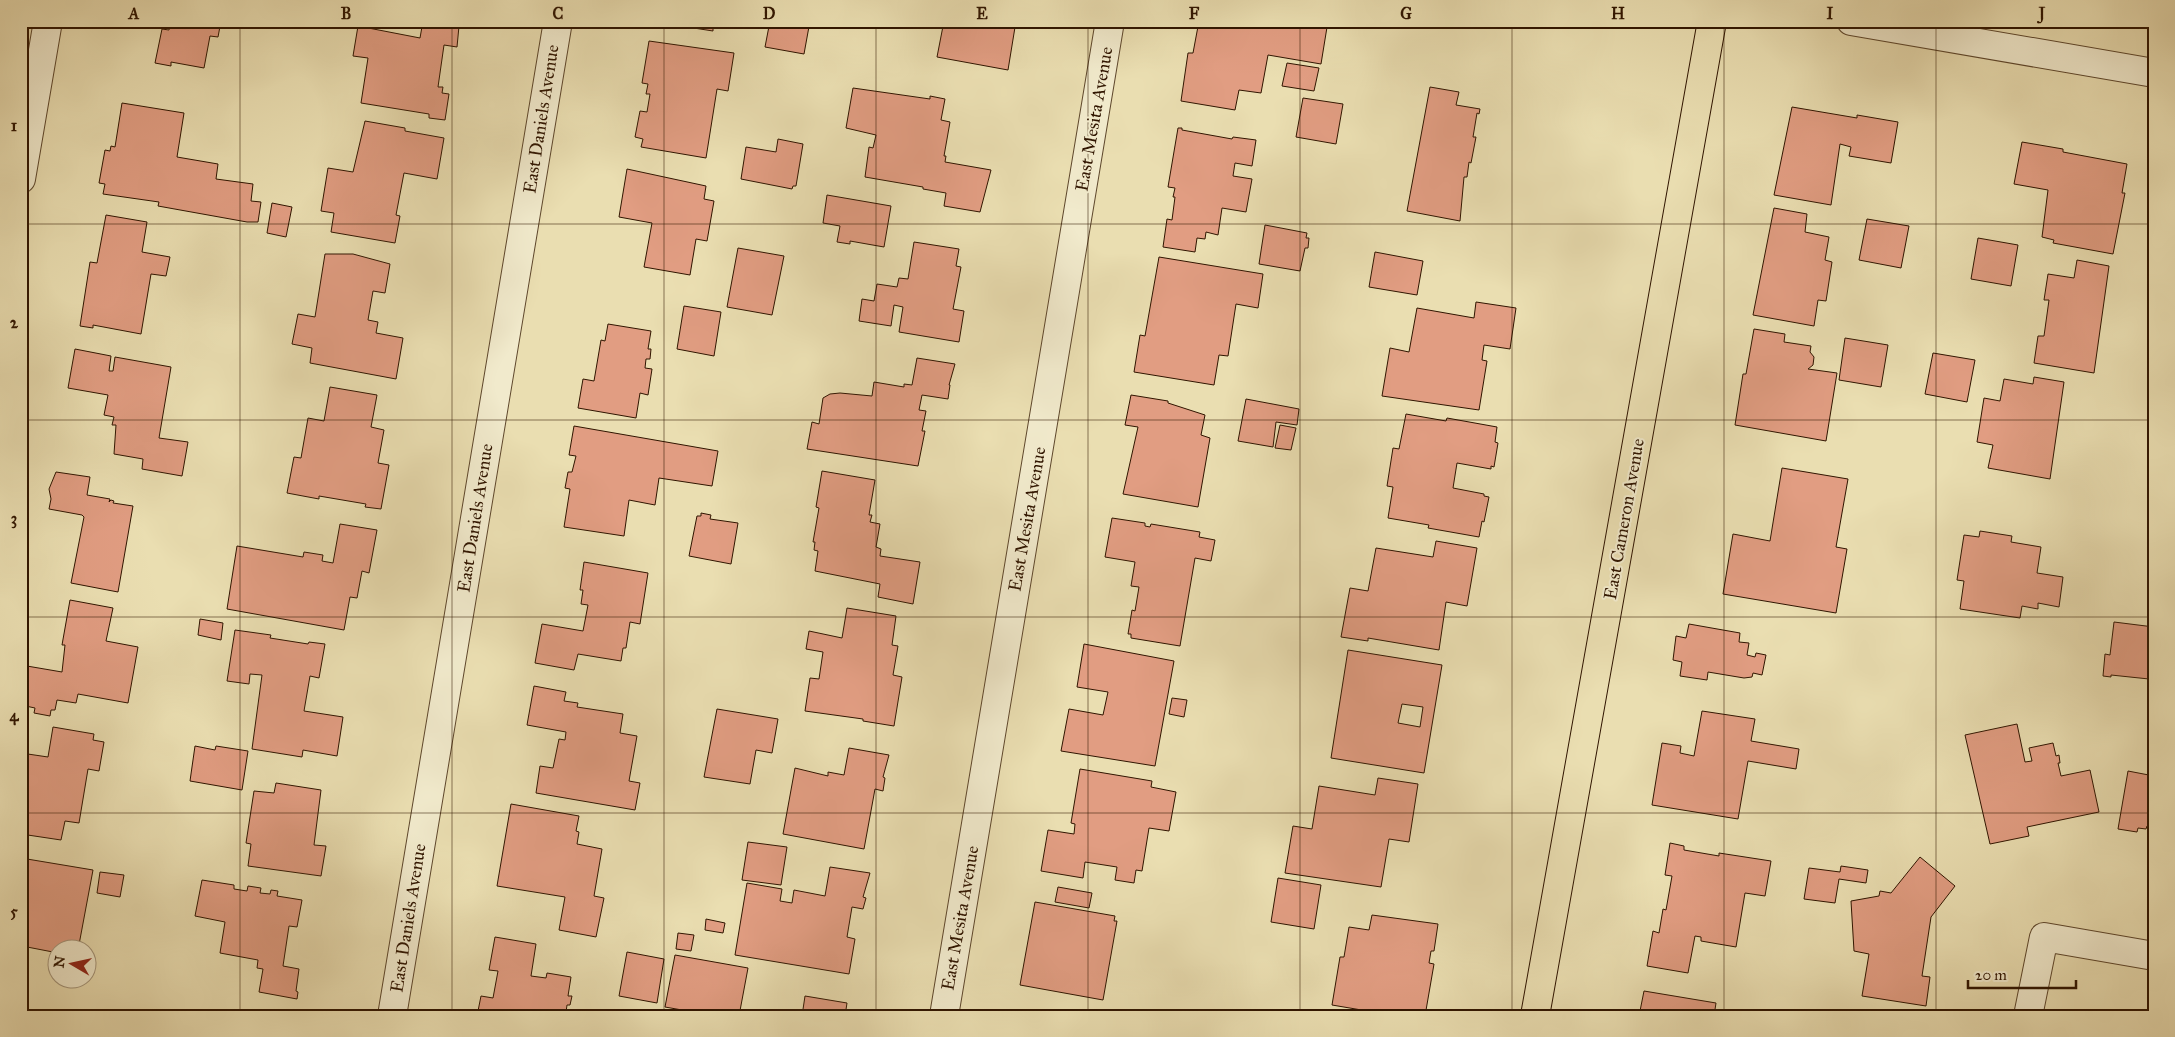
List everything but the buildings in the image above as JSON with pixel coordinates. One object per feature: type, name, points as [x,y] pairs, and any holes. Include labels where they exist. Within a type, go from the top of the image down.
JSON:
[{"type":"main road","name":"East Cameron Avenue","points":[[1535,1016],[1712,21]]},
{"type":"street","points":[[21,179],[48,21]]},
{"type":"street","name":"East Daniels Avenue","points":[[392,1016],[558,21]]},
{"type":"street","name":"East Mesita Avenue","points":[[944,1016],[1110,21]]},
{"type":"street","points":[[1851,21],[2154,73]]},
{"type":"street","points":[[2028,1016],[2044,937],[2154,956]]}]
